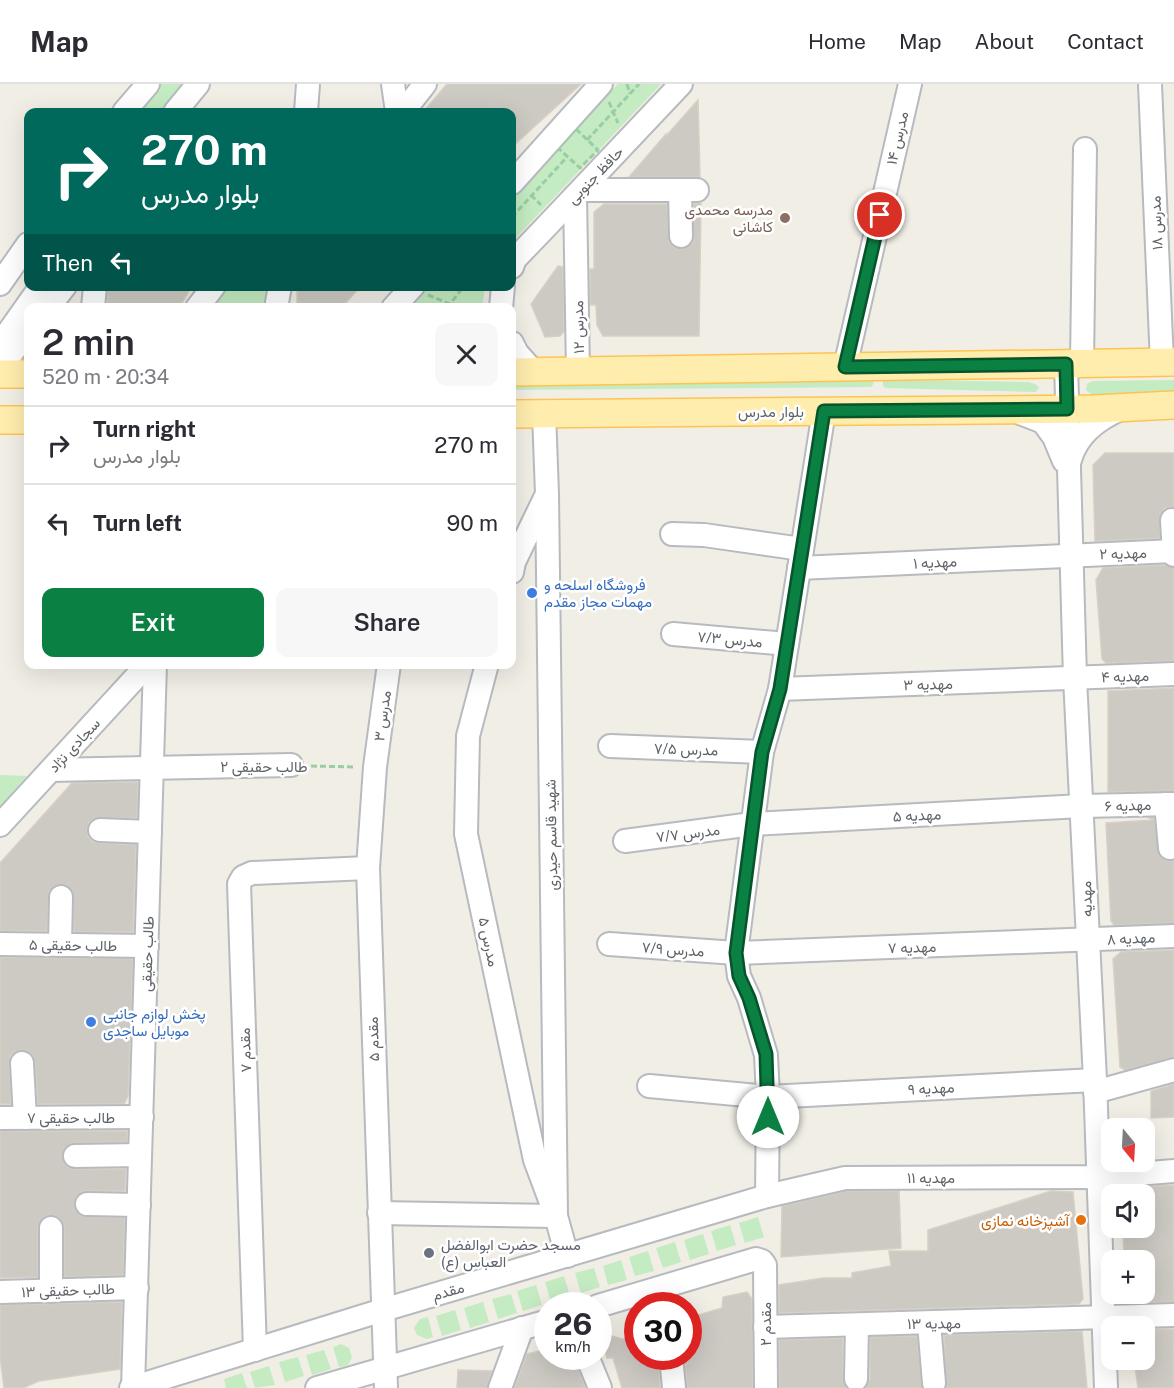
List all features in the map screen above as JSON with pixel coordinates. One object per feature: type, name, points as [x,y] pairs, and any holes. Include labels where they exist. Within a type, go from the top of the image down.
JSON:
[{"type":"main road","points":[[523,372],[1168,362]]},
{"type":"main road","points":[[0,374],[24,374]]},
{"type":"main road","name":"بلوار مدرس","points":[[516,414],[1067,409],[1174,405]]},
{"type":"main road","points":[[0,420],[24,420]]},
{"type":"street","points":[[127,108],[148,84]]},
{"type":"street","points":[[178,108],[198,84]]},
{"type":"street","points":[[306,108],[308,84]]},
{"type":"street","points":[[393,84],[396,108]]},
{"type":"street","points":[[406,108],[425,84]]},
{"type":"street","name":"حافظ جنوبی","points":[[516,258],[681,84]]},
{"type":"street","name":"مدرس ۱۴","points":[[845,367],[910,84]]},
{"type":"street","name":"مدرس ۱۸","points":[[1150,84],[1168,362]]},
{"type":"street","points":[[516,179],[605,92]]},
{"type":"street","name":"مهدیه","points":[[1085,149],[1074,364],[1067,409],[1103,1316]]},
{"type":"street","points":[[578,193],[688,190],[681,236]]},
{"type":"street","name":"مدرس ۱۲","points":[[578,193],[578,371]]},
{"type":"street","points":[[0,284],[24,250]]},
{"type":"street","points":[[52,303],[61,291]]},
{"type":"street","points":[[201,303],[210,291]]},
{"type":"street","points":[[398,303],[414,291]]},
{"type":"street","points":[[0,344],[24,310]]},
{"type":"street","points":[[0,368],[24,337]]},
{"type":"street","points":[[516,351],[523,372]]},
{"type":"street","points":[[1069,475],[1070,458],[1079,439],[1092,425],[1109,414],[1130,406]]},
{"type":"street","points":[[1011,409],[1043,422],[1061,451],[1069,475]]},
{"type":"street","points":[[766,1196],[768,1097],[766,1054],[749,998],[739,976],[736,953],[762,752],[780,689],[824,411]]},
{"type":"street","name":"شهید قاسم حیدری","points":[[544,413],[556,1216],[567,1256]]},
{"type":"street","points":[[516,558],[547,494]]},
{"type":"street","points":[[1172,520],[1174,552]]},
{"type":"street","name":"مهدیه ۱","points":[[672,534],[704,535],[801,559],[1072,555]]},
{"type":"street","name":"مهدیه ۲","points":[[1072,555],[1174,552]]},
{"type":"street","name":"مدرس ۷/۳","points":[[673,634],[787,644]]},
{"type":"street","name":"سجادی نژاد","points":[[0,825],[143,669]]},
{"type":"street","name":"طالب حقیقی","points":[[132,1388],[137,1288],[155,669]]},
{"type":"street","name":"مدرس ۳","points":[[375,767],[388,669]]},
{"type":"street","name":"مدرس ۵","points":[[486,669],[468,736],[466,834],[535,1160],[556,1216]]},
{"type":"street","name":"مهدیه ۴","points":[[1076,678],[1174,674]]},
{"type":"street","name":"مهدیه ۳","points":[[780,689],[1076,678]]},
{"type":"street","name":"مدرس ۷/۵","points":[[610,746],[762,752]]},
{"type":"street","name":"طالب حقیقی ۲","points":[[51,770],[291,765]]},
{"type":"street","name":"مقدم ۵","points":[[375,767],[368,868],[385,1378]]},
{"type":"street","points":[[1170,804],[1170,848]]},
{"type":"street","name":"مهدیه ۶","points":[[1082,806],[1170,804]]},
{"type":"street","name":"مهدیه ۵","points":[[752,824],[1082,806]]},
{"type":"street","name":"مدرس ۷/۷","points":[[625,841],[752,824]]},
{"type":"street","points":[[100,830],[150,832]]},
{"type":"street","name":"مقدم ۷","points":[[255,1350],[239,884],[243,877],[252,873],[368,868]]},
{"type":"street","points":[[60,945],[61,897]]},
{"type":"street","name":"مهدیه ۸","points":[[1087,940],[1174,936]]},
{"type":"street","name":"مهدیه ۷","points":[[736,953],[1087,940]]},
{"type":"street","name":"طالب حقیقی ۵","points":[[0,944],[147,946]]},
{"type":"street","name":"مدرس ۷/۹","points":[[609,944],[736,953]]},
{"type":"street","points":[[22,1062],[25,1118]]},
{"type":"street","name":"مهدیه ۹","points":[[649,1086],[768,1097],[1095,1086],[1174,1070]]},
{"type":"street","name":"طالب حقیقی ۷","points":[[0,1118],[142,1117]]},
{"type":"street","points":[[75,1156],[141,1155]]},
{"type":"street","name":"مهدیه ۱۱","points":[[766,1196],[856,1177],[1099,1177],[1174,1171]]},
{"type":"street","name":"مقدم","points":[[132,1388],[383,1310],[766,1196]]},
{"type":"street","points":[[87,1204],[139,1205]]},
{"type":"street","points":[[379,1213],[556,1216]]},
{"type":"street","points":[[51,1228],[51,1291]]},
{"type":"street","name":"مقدم ۲","points":[[673,1292],[756,1258],[762,1260],[765,1265],[766,1388]]},
{"type":"street","name":"طالب حقیقی ۱۳","points":[[0,1292],[137,1288]]},
{"type":"street","name":"مهدیه ۱۳","points":[[1150,1316],[1174,1315]]},
{"type":"street","name":"مهدیه ۱۳","points":[[765,1327],[1101,1318]]},
{"type":"street","points":[[929,1323],[934,1383]]},
{"type":"street","points":[[856,1379],[857,1324]]},
{"type":"street","points":[[316,1388],[385,1378],[534,1325]]},
{"type":"street","points":[[500,1388],[522,1328]]},
{"type":"street","points":[[593,1370],[600,1388]]},
{"type":"street","points":[[672,1370],[674,1388]]},
{"type":"street","name":"مهدیه","points":[[1105,1370],[1106,1388]]},
{"type":"path","points":[[627,84],[634,102]]},
{"type":"path","points":[[598,150],[587,140],[639,84]]},
{"type":"path","points":[[605,92],[618,123]]},
{"type":"path","points":[[620,105],[626,110]]},
{"type":"path","points":[[516,213],[568,157],[580,168]]},
{"type":"path","points":[[532,196],[545,208]]},
{"type":"path","points":[[421,291],[448,303]]},
{"type":"path","points":[[451,303],[460,291]]},
{"type":"path","name":"طالب حقیقی ۲","points":[[291,765],[375,767]]},
{"type":"green space","points":[[161,84],[186,84],[166,108],[143,108]]},
{"type":"green space","points":[[618,84],[661,84],[516,238],[516,193]]},
{"type":"green space","points":[[220,291],[272,291],[270,303],[209,303]]},
{"type":"green space","points":[[422,291],[484,291],[483,303],[411,303]]},
{"type":"green space","points":[[885,380],[1028,382],[1039,387],[1036,392],[886,388],[883,386]]},
{"type":"green space","points":[[1174,380],[1174,393],[1092,395],[1086,390],[1087,384],[1093,381]]},
{"type":"green space","points":[[516,381],[872,381],[874,383],[871,387],[516,390]]},
{"type":"green space","points":[[0,775],[27,776],[0,806]]},
{"type":"green space","points":[[758,1217],[764,1237],[745,1243],[739,1223]]},
{"type":"green space","points":[[730,1225],[736,1245],[717,1251],[711,1231]]},
{"type":"green space","points":[[703,1234],[709,1254],[690,1260],[684,1240]]},
{"type":"green space","points":[[675,1242],[681,1262],[663,1268],[656,1248]]},
{"type":"green space","points":[[648,1251],[654,1271],[635,1276],[629,1257]]},
{"type":"green space","points":[[621,1260],[627,1280],[608,1285],[603,1266]]},
{"type":"green space","points":[[594,1268],[600,1287],[581,1292],[575,1273]]},
{"type":"green space","points":[[564,1276],[569,1292],[548,1292],[545,1282]]},
{"type":"green space","points":[[536,1285],[538,1292],[534,1292],[534,1308],[523,1311],[517,1291]]},
{"type":"green space","points":[[511,1294],[517,1313],[498,1319],[492,1299]]},
{"type":"green space","points":[[483,1302],[489,1322],[470,1328],[464,1308]]},
{"type":"green space","points":[[455,1310],[461,1330],[442,1336],[436,1316]]},
{"type":"green space","points":[[428,1317],[433,1337],[427,1339],[417,1335],[414,1328],[420,1319]]},
{"type":"green space","points":[[341,1344],[349,1348],[352,1357],[348,1365],[339,1367],[333,1347]]},
{"type":"green space","points":[[324,1350],[331,1369],[312,1375],[306,1355]]},
{"type":"green space","points":[[298,1357],[304,1376],[285,1382],[279,1362]]},
{"type":"green space","points":[[269,1366],[275,1385],[255,1388],[250,1372]]},
{"type":"green space","points":[[242,1373],[247,1388],[226,1388],[224,1379]]},
{"type":"building","points":[[447,84],[581,84],[516,143],[516,108],[426,108]]},
{"type":"building","points":[[698,100],[700,177],[629,177],[666,134],[666,136]]},
{"type":"building","points":[[701,203],[699,336],[603,336],[597,325],[596,305],[590,305],[590,269],[594,269],[594,212],[604,204],[667,204],[669,242],[675,248],[682,249],[693,242],[694,204]]},
{"type":"building","points":[[558,266],[563,267],[564,331],[560,336],[545,337],[531,304]]},
{"type":"building","points":[[108,291],[189,291],[182,303],[107,303]]},
{"type":"building","points":[[297,291],[356,291],[346,303],[297,303]]},
{"type":"building","points":[[1105,453],[1174,453],[1174,507],[1165,508],[1160,514],[1160,538],[1095,541],[1093,465]]},
{"type":"building","points":[[1165,565],[1174,568],[1174,661],[1106,663],[1102,659],[1096,580],[1103,568]]},
{"type":"building","points":[[1174,688],[1174,791],[1108,792],[1108,691]]},
{"type":"building","points":[[138,782],[137,818],[94,818],[88,823],[87,830],[88,837],[93,842],[136,845],[133,932],[74,932],[73,891],[67,885],[61,884],[49,891],[47,931],[0,931],[0,863],[72,783]]},
{"type":"building","points":[[1149,818],[1154,818],[1159,855],[1165,860],[1174,861],[1174,923],[1114,925],[1111,921],[1106,823],[1152,820]]},
{"type":"building","points":[[1174,950],[1174,1057],[1125,1070],[1120,1067],[1113,959],[1121,952]]},
{"type":"building","points":[[0,957],[133,959],[128,1096],[124,1104],[38,1104],[33,1055],[22,1050],[10,1056],[11,1104],[0,1104]]},
{"type":"building","points":[[1174,1084],[1174,1117],[1151,1118],[1151,1091]]},
{"type":"building","points":[[0,1131],[127,1131],[127,1142],[74,1143],[64,1149],[62,1156],[68,1167],[75,1169],[126,1169],[125,1191],[81,1192],[74,1203],[76,1211],[81,1216],[125,1218],[123,1275],[64,1277],[64,1227],[58,1217],[50,1215],[40,1221],[38,1227],[38,1277],[0,1278]]},
{"type":"building","points":[[1174,1185],[1174,1302],[1155,1302],[1155,1250],[1124,1250],[1123,1238],[1155,1238],[1155,1186]]},
{"type":"building","points":[[847,1191],[899,1191],[901,1248],[781,1257],[782,1206]]},
{"type":"building","points":[[1051,1191],[1073,1192],[1083,1299],[1079,1304],[779,1313],[779,1285],[823,1278],[852,1278],[852,1273],[891,1266],[889,1251],[928,1251],[928,1230]]},
{"type":"building","points":[[747,1292],[752,1299],[753,1388],[687,1388],[686,1370],[702,1370],[702,1314],[722,1308],[723,1297]]},
{"type":"building","points":[[122,1302],[120,1369],[39,1381],[23,1388],[4,1388],[0,1357],[0,1305]]},
{"type":"building","points":[[1155,1329],[1174,1329],[1174,1388],[1138,1388],[1136,1370],[1155,1370]]},
{"type":"building","points":[[1082,1331],[1087,1388],[946,1388],[944,1335]]},
{"type":"building","points":[[612,1336],[624,1339],[624,1370],[659,1370],[660,1388],[622,1388],[613,1358]]},
{"type":"building","points":[[917,1336],[922,1388],[866,1388],[870,1379],[870,1337]]},
{"type":"building","points":[[843,1338],[843,1379],[846,1388],[779,1388],[779,1340]]},
{"type":"building","points":[[534,1352],[534,1370],[579,1370],[585,1388],[514,1388],[527,1354]]},
{"type":"building","points":[[458,1370],[492,1371],[487,1388],[457,1388]]},
{"type":"place","name":"مدرسه محمدی کاشانی","points":[[785,218]]},
{"type":"place","name":"فروشگاه اسلحه و مهمات مجاز مقدم","points":[[532,593]]},
{"type":"place","name":"پخش لوازم جانبی موبایل ساجدی","points":[[91,1022]]},
{"type":"place","name":"آشپزخانه نمازی","points":[[1081,1220]]},
{"type":"place","name":"مسجد حضرت ابوالفضل العباس (ع)","points":[[429,1253]]},
{"type":"route","points":[[768,1117],[766,1054],[749,998],[739,976],[736,953],[762,752],[780,689],[824,411],[1067,409],[1066,364],[845,367],[880,215]]}]
